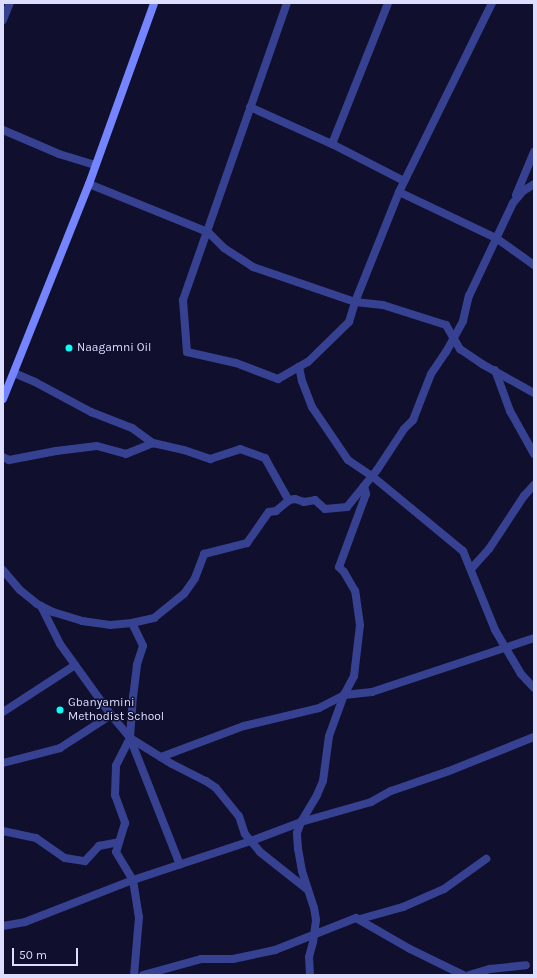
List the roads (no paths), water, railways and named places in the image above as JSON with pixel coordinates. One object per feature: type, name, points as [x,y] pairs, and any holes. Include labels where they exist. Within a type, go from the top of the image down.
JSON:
[{"type":"main road","points":[[3,399],[89,184],[154,3]]},
{"type":"street","points":[[3,20],[10,3]]},
{"type":"street","points":[[287,3],[183,300],[187,352],[236,364],[278,379],[308,362],[349,322],[355,302],[399,192],[492,3]]},
{"type":"street","points":[[332,144],[388,3]]},
{"type":"street","points":[[250,107],[332,144],[404,181]]},
{"type":"street","points":[[3,130],[59,154],[95,164]]},
{"type":"street","points":[[3,570],[20,590],[53,612],[82,621],[110,625],[132,623],[154,618],[184,594],[195,578],[204,554],[247,543],[270,512],[276,511],[289,500],[295,499],[304,502],[316,500],[325,509],[347,507],[372,476],[404,429],[413,420],[430,374],[463,321],[469,296],[513,203],[534,152]]},
{"type":"street","points":[[89,184],[208,232],[224,248],[253,267],[355,302],[383,305],[446,325],[452,339],[460,349],[482,364],[534,393]]},
{"type":"street","points":[[513,203],[522,191],[534,184]]},
{"type":"street","points":[[399,192],[496,238],[534,265]]},
{"type":"street","points":[[299,367],[302,381],[312,407],[348,460],[372,476],[463,551],[495,630],[521,674],[534,688]]},
{"type":"street","points":[[495,370],[510,411],[534,454]]},
{"type":"street","points":[[14,373],[35,382],[91,412],[132,428],[153,443],[184,450],[210,459],[240,449],[265,458],[289,500]]},
{"type":"street","points":[[3,457],[9,460],[56,451],[97,446],[126,454],[153,443]]},
{"type":"street","points":[[471,569],[489,549],[524,496],[534,485]]},
{"type":"street","points":[[310,975],[309,957],[316,920],[298,849],[297,833],[301,822],[317,795],[322,781],[329,736],[344,695],[354,676],[360,625],[355,591],[344,572],[339,567],[366,494],[364,486]]},
{"type":"street","points":[[42,606],[60,644],[111,715],[130,738],[180,865]]},
{"type":"street","points":[[132,623],[143,646],[137,665],[132,696],[130,738],[116,766],[116,795],[125,823],[116,852],[132,880],[139,917],[134,975]]},
{"type":"street","points":[[161,757],[244,726],[319,708],[344,695],[372,692],[534,638]]},
{"type":"street","points":[[3,712],[75,665]]},
{"type":"street","points":[[3,763],[60,748],[111,715]]},
{"type":"street","points":[[3,926],[25,922],[132,880],[251,841],[301,822],[371,802],[391,791],[449,771],[534,737]]},
{"type":"street","points":[[130,738],[216,788],[239,816],[245,834],[260,852],[308,890]]},
{"type":"street","points":[[3,831],[36,838],[65,858],[85,861],[99,846],[119,842]]},
{"type":"street","points":[[142,975],[201,960],[233,959],[275,950],[356,918],[360,919],[403,908],[444,888],[486,859]]},
{"type":"street","points":[[360,919],[393,940],[463,975]]},
{"type":"street","points":[[469,975],[490,969],[526,964]]},
{"type":"place","name":"Naagamni Oil","points":[[69,348]]},
{"type":"place","name":"Gbanyamini Methodist School","points":[[60,710]]}]
